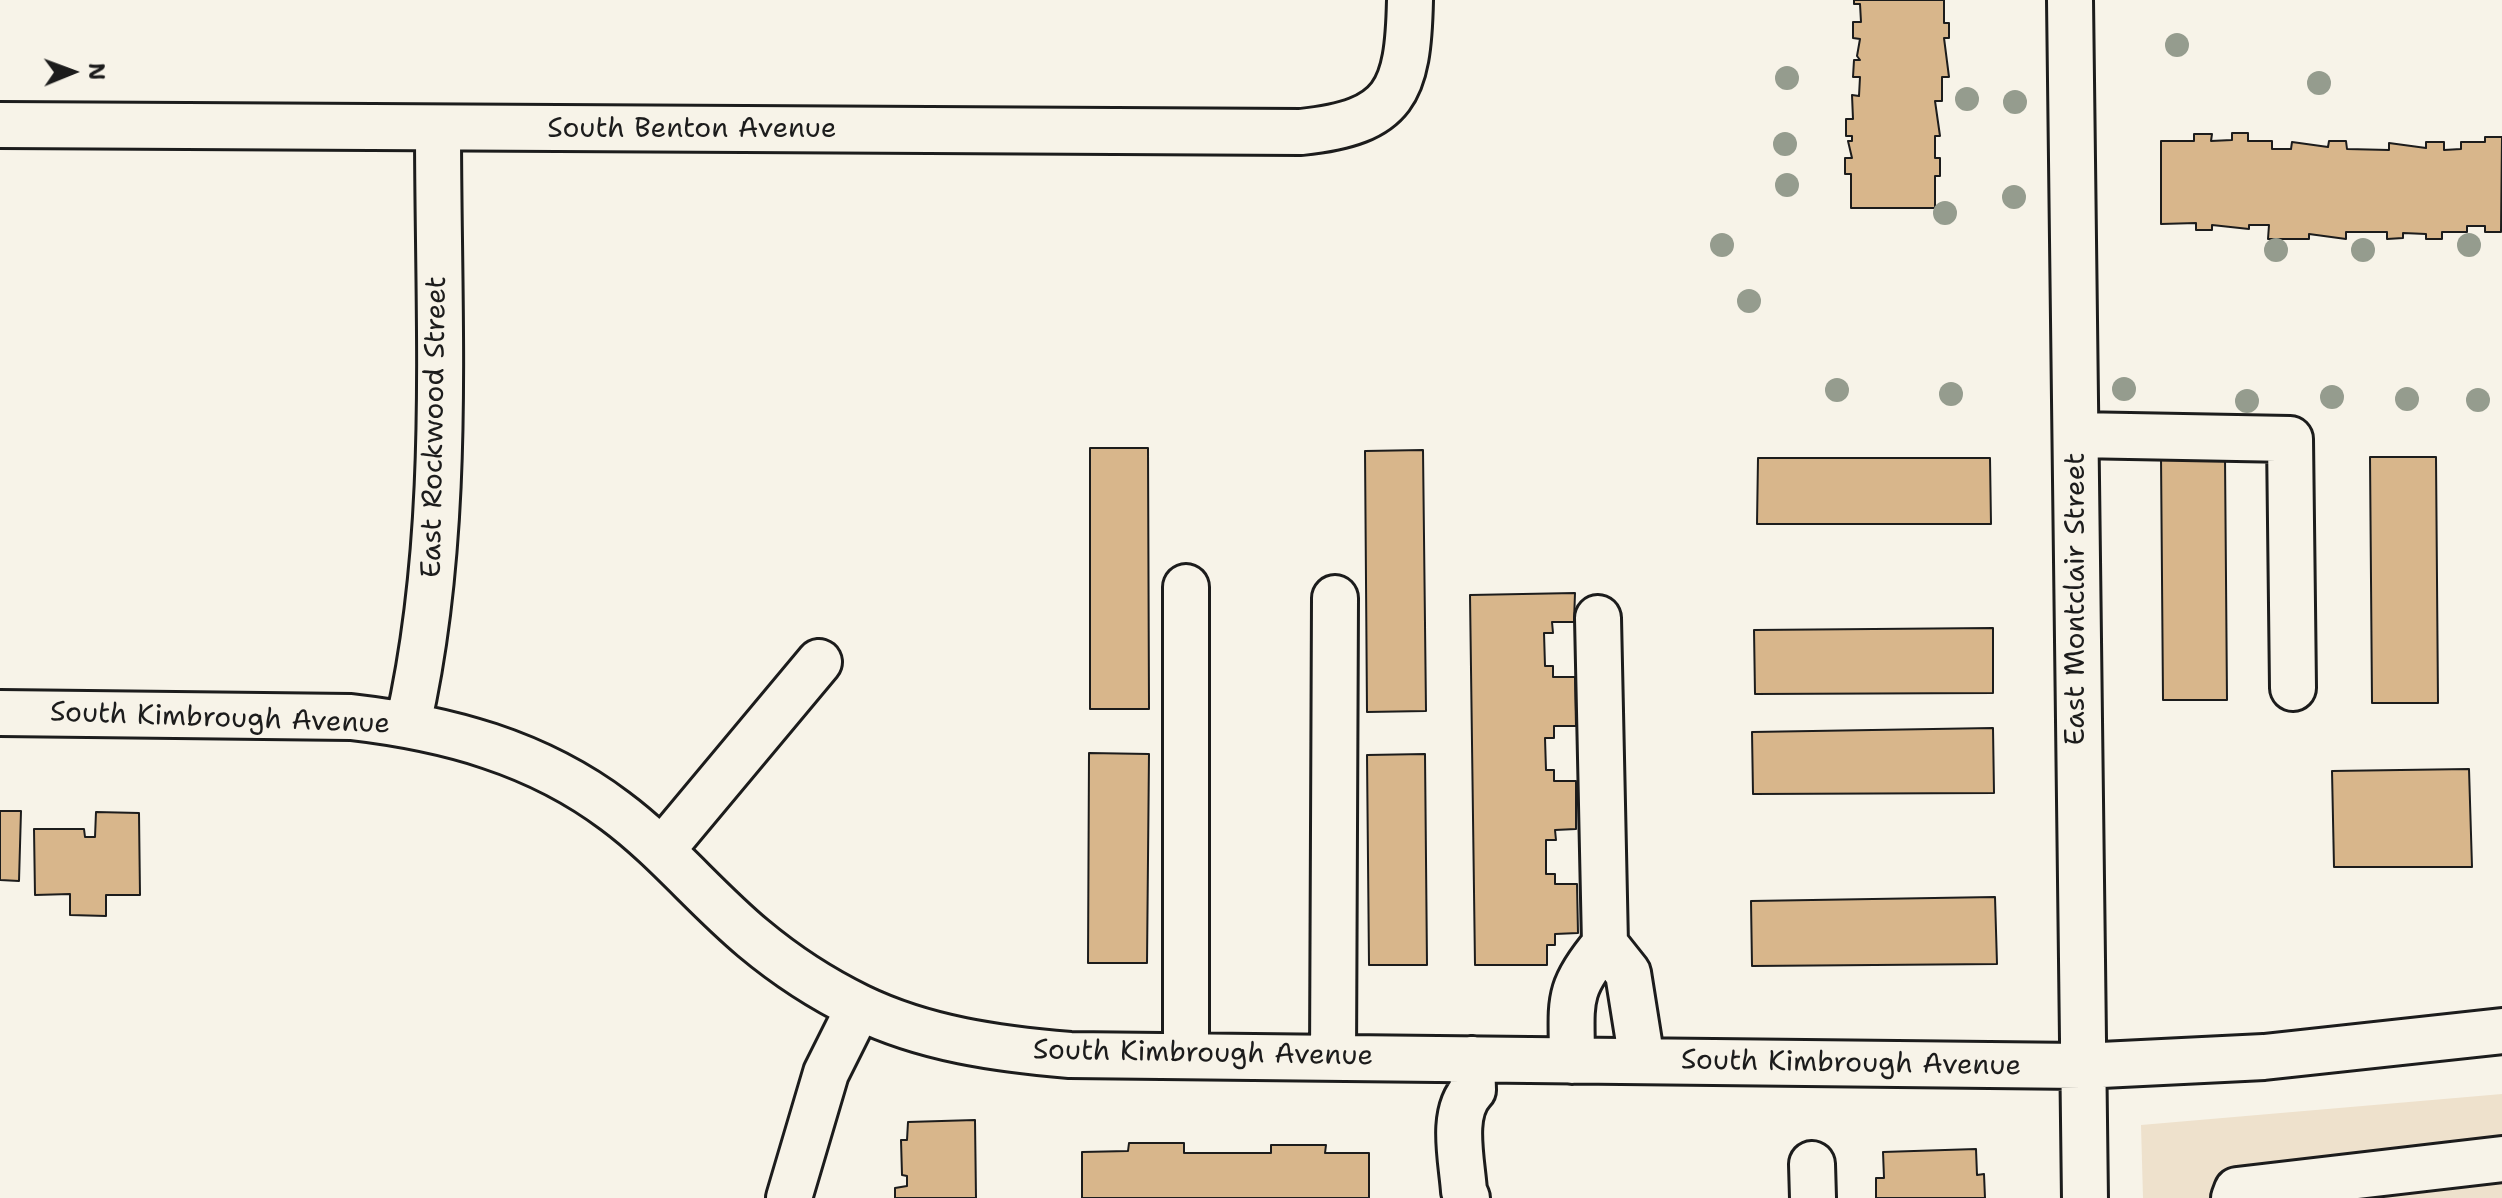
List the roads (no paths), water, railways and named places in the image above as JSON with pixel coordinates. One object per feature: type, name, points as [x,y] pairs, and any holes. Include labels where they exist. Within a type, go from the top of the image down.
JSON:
[{"type":"street","name":"South Benton Avenue","points":[[0,125],[1301,132],[1349,126],[1380,112],[1403,71],[1410,0]]},
{"type":"street","name":"East Montclair Street","points":[[2070,0],[2085,1198]]},
{"type":"street","name":"East Rockwood Street","points":[[408,724],[423,657],[436,516],[438,129]]},
{"type":"street","points":[[2076,435],[2290,439],[2293,688]]},
{"type":"street","points":[[1186,587],[1186,1056]]},
{"type":"street","points":[[1333,1058],[1335,598]]},
{"type":"street","points":[[1598,618],[1605,944],[1628,973],[1642,1061]]},
{"type":"street","points":[[662,850],[819,662]]},
{"type":"street","name":"South Kimbrough Avenue","points":[[0,713],[308,716],[408,724],[512,752],[562,777],[615,810],[662,850],[752,938],[809,978],[859,1007],[914,1029],[1017,1050],[1070,1055],[1333,1058],[1472,1075],[1572,1061],[2081,1066],[2264,1057],[2502,1031]]},
{"type":"street","points":[[1572,1061],[1572,999],[1577,980],[1605,944]]},
{"type":"street","points":[[789,1198],[826,1073],[859,1007]]},
{"type":"street","points":[[1467,1198],[1464,1191],[1460,1113],[1472,1075]]},
{"type":"street","points":[[1472,1075],[1487,1114],[1489,1190],[1484,1198]]},
{"type":"street","points":[[2234,1198],[2237,1190],[2502,1159]]}]
